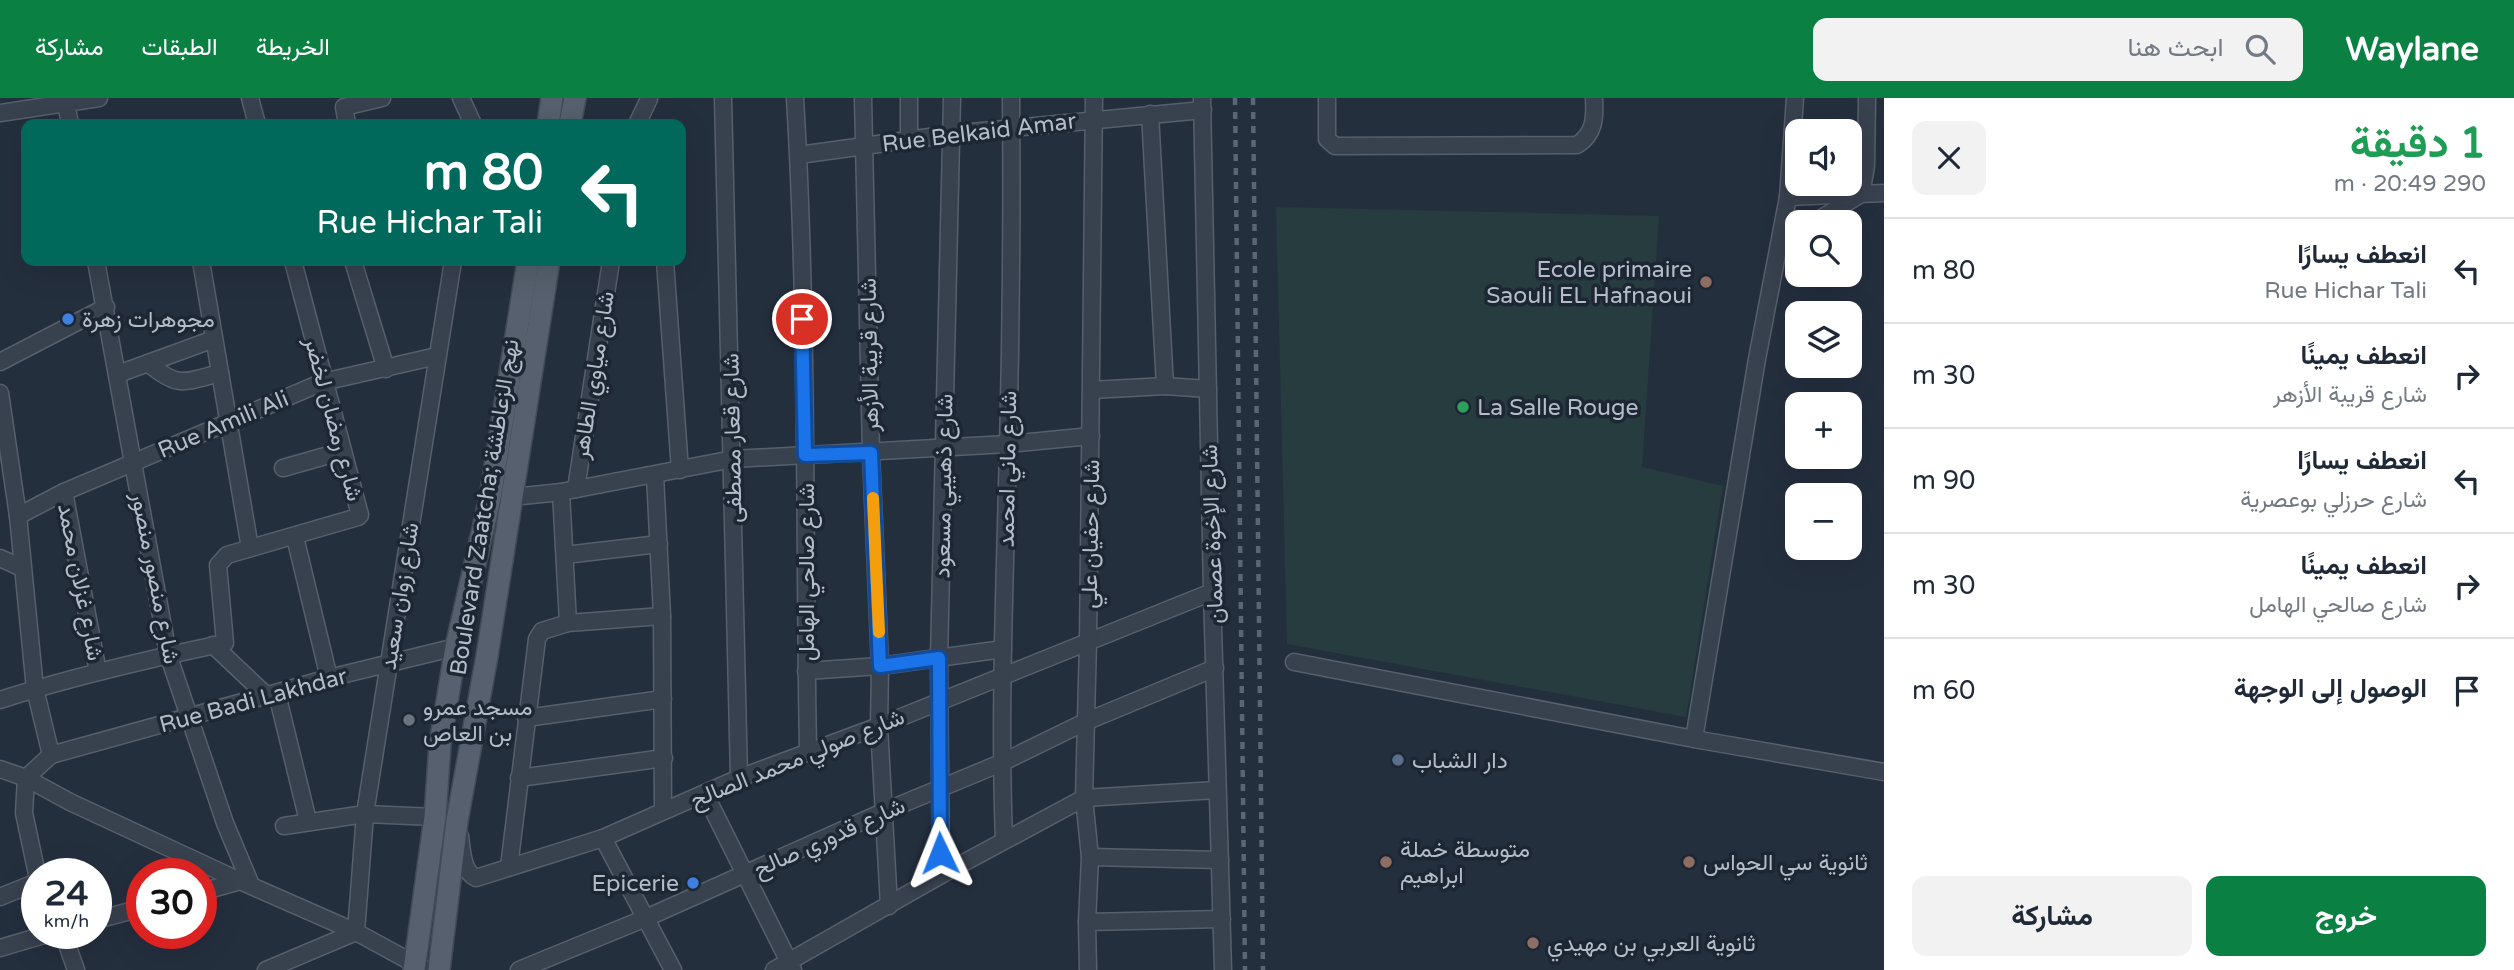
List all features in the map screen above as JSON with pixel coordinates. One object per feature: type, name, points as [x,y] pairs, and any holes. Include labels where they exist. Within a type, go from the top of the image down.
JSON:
[{"type":"main road","points":[[549,119],[552,98]]},
{"type":"main road","points":[[571,119],[575,98]]},
{"type":"main road","name":"Boulevard Zaatcha; نهج الزعاطشة","points":[[418,969],[435,817],[440,744],[456,647],[490,498],[527,266]]},
{"type":"main road","name":"Boulevard Zaatcha; نهج الزعاطشة","points":[[439,970],[457,821],[487,656],[548,266]]},
{"type":"street","points":[[0,113],[99,98]]},
{"type":"street","points":[[250,98],[256,119]]},
{"type":"street","points":[[346,119],[344,107],[382,98]]},
{"type":"street","points":[[461,98],[471,119]]},
{"type":"street","name":"شارع قعار مصطفى","points":[[723,98],[739,778]]},
{"type":"street","name":"شارع صالحي الهامل","points":[[795,98],[799,155],[805,455],[808,752]]},
{"type":"street","name":"شارع قريبة الأزهر","points":[[863,98],[871,453],[880,666],[879,726],[889,906]]},
{"type":"street","points":[[909,98],[909,139]]},
{"type":"street","name":"شارع ذهيبي مسعود","points":[[941,875],[939,658],[952,98]]},
{"type":"street","name":"شارع ماني امحمد","points":[[1004,840],[1001,676],[1008,444],[1011,98]]},
{"type":"street","name":"شارع حفيان علي","points":[[1088,970],[1090,857],[1084,799],[1092,390],[1094,98]]},
{"type":"street","points":[[1327,98],[1327,139],[1335,146],[1577,145],[1586,140],[1591,132],[1595,120],[1594,98]]},
{"type":"street","points":[[1694,739],[1757,359],[1788,197],[1796,98]]},
{"type":"street","points":[[1862,188],[1866,166],[1867,98]]},
{"type":"street","points":[[640,119],[649,99]]},
{"type":"street","points":[[649,99],[651,119]]},
{"type":"street","points":[[66,101],[69,119]]},
{"type":"street","name":"Rue Belkaid Amar","points":[[799,155],[951,134],[1150,114],[1203,104]]},
{"type":"street","name":"شارع الإخوة عصمان","points":[[1203,104],[1212,592],[1223,970]]},
{"type":"street","points":[[1150,114],[1165,386]]},
{"type":"street","points":[[1862,194],[1884,193]]},
{"type":"street","points":[[1788,197],[1812,196]]},
{"type":"street","points":[[1835,210],[1858,196]]},
{"type":"street","points":[[1780,244],[1785,241]]},
{"type":"street","name":"شارع منصور منصور","points":[[97,266],[168,654],[245,883]]},
{"type":"street","points":[[202,266],[250,548]]},
{"type":"street","name":"شارع رمضان لخضر","points":[[219,644],[218,565],[227,555],[358,517],[294,266]]},
{"type":"street","points":[[355,266],[386,369]]},
{"type":"street","name":"شارع زوان سعيد","points":[[356,932],[365,814],[452,266]]},
{"type":"street","name":"شارع مياوي الطاهر","points":[[568,623],[565,555],[568,490],[610,266]]},
{"type":"street","points":[[665,266],[680,470]]},
{"type":"street","points":[[0,362],[106,307]]},
{"type":"street","points":[[118,374],[214,339]]},
{"type":"street","name":"Rue Amili Ali","points":[[18,516],[64,492],[323,382],[437,356]]},
{"type":"street","points":[[148,363],[173,382],[220,373]]},
{"type":"street","points":[[1092,390],[1165,386],[1208,389]]},
{"type":"street","points":[[0,393],[18,516],[35,689],[51,755],[26,778],[24,813],[34,858]]},
{"type":"street","points":[[490,498],[512,498],[568,490],[733,459],[871,453],[1091,436]]},
{"type":"street","points":[[283,468],[343,452]]},
{"type":"street","points":[[655,475],[662,616],[663,811]]},
{"type":"street","name":"شارع غزلان محمد","points":[[64,492],[98,672]]},
{"type":"street","points":[[296,537],[328,678]]},
{"type":"street","points":[[565,555],[659,544]]},
{"type":"street","points":[[0,558],[22,568]]},
{"type":"street","name":"شارع صولي محمد الصالح","points":[[457,821],[466,867],[469,874],[476,878],[603,838],[739,778],[879,726],[1212,592]]},
{"type":"street","points":[[509,867],[537,639],[542,631],[568,623],[662,616]]},
{"type":"street","points":[[0,700],[168,654],[219,644],[272,695],[308,821]]},
{"type":"street","name":"Rue Badi Lakhdar","points":[[51,755],[328,678],[456,647]]},
{"type":"street","points":[[806,671],[880,666],[1003,649]]},
{"type":"street","points":[[1294,663],[1884,772]]},
{"type":"street","name":"شارع قدوري صالح","points":[[519,970],[646,918],[883,812],[1001,763],[1085,722],[1215,668]]},
{"type":"street","points":[[526,718],[663,699]]},
{"type":"street","points":[[519,778],[664,758]]},
{"type":"street","points":[[0,769],[26,778],[70,802],[356,932],[418,969]]},
{"type":"street","points":[[705,794],[745,873],[785,967],[941,875],[1084,799],[1217,790]]},
{"type":"street","points":[[284,826],[365,814],[435,817]]},
{"type":"street","points":[[603,838],[673,970]]},
{"type":"street","points":[[1090,857],[1220,860]]},
{"type":"street","points":[[217,889],[245,883]]},
{"type":"street","points":[[0,897],[21,888]]},
{"type":"street","points":[[1087,922],[1222,919]]},
{"type":"street","points":[[267,970],[356,932]]},
{"type":"street","points":[[0,948],[21,942]]},
{"type":"street","points":[[69,949],[76,970]]},
{"type":"street","points":[[307,952],[309,970]]},
{"type":"green space","name":"La Salle Rouge","points":[[1276,207],[1659,216],[1642,467],[1723,486],[1686,717],[1287,644]]},
{"type":"railway","points":[[1235,98],[1245,970]]},
{"type":"railway","points":[[1253,98],[1263,970]]},
{"type":"slow traffic","points":[[873,498],[879,632]]},
{"type":"place","name":"Ecole primaire Saouli EL Hafnaoui","points":[[1706,282]]},
{"type":"place","name":"مجوهرات زهرة","points":[[68,319]]},
{"type":"place","name":"La Salle Rouge","points":[[1463,407]]},
{"type":"place","name":"مسجد عمرو بن العاص","points":[[409,720]]},
{"type":"place","name":"دار الشباب","points":[[1398,760]]},
{"type":"place","name":"متوسطة خملة ابراهيم","points":[[1386,862]]},
{"type":"place","name":"ثانوية سي الحواس","points":[[1689,862]]},
{"type":"place","name":"Epicerie","points":[[693,883]]},
{"type":"place","name":"ثانوية العربي بن مهيدي","points":[[1533,943]]},
{"type":"route","points":[[802,319],[805,455],[871,453],[880,666],[939,658],[940,853]]}]
